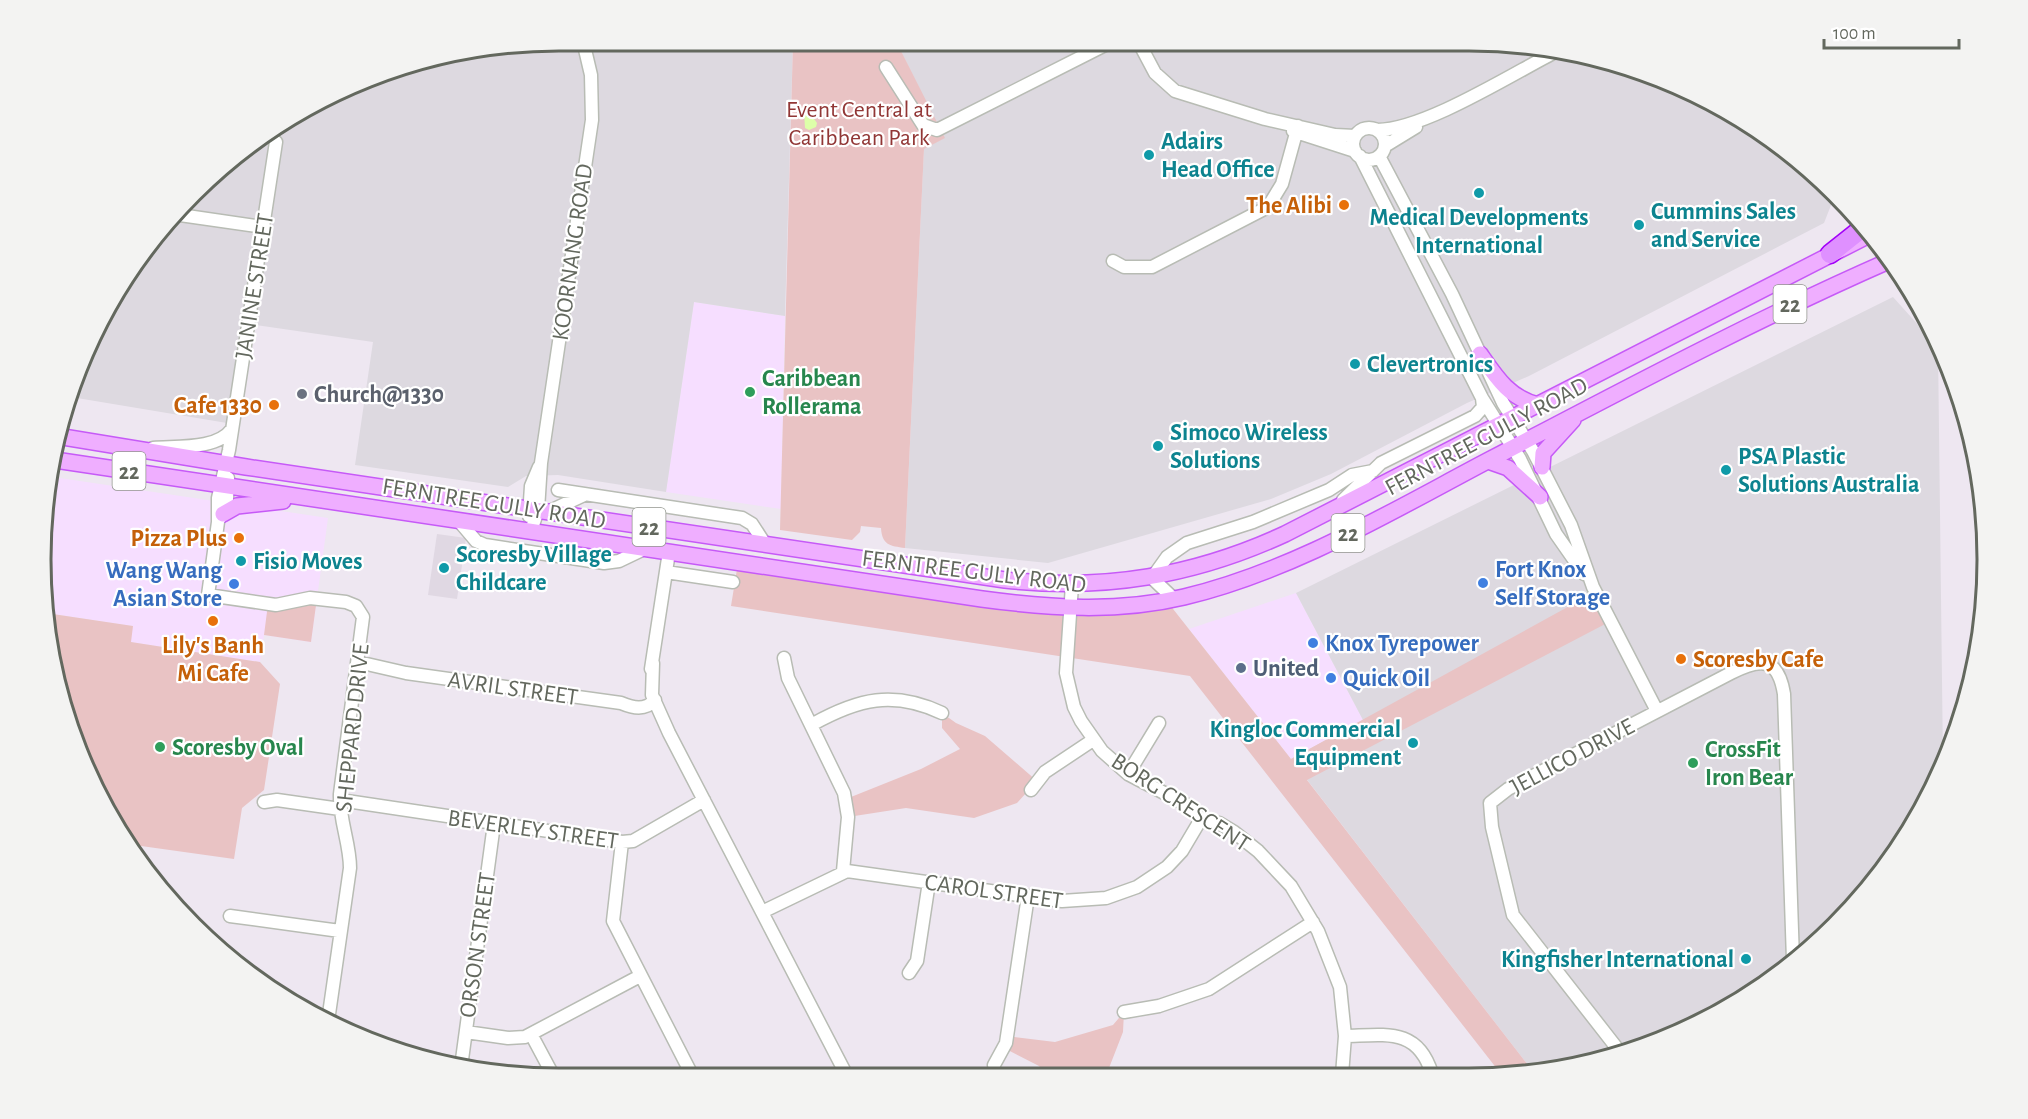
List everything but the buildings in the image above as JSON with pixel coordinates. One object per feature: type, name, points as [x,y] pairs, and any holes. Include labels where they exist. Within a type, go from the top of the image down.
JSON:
[{"type":"highway","points":[[1830,254],[1858,232]]},
{"type":"main road","name":"FERNTREE GULLY ROAD","points":[[66,437],[227,464],[1005,580],[1071,585],[1152,578],[1228,559],[1328,514],[1862,238]]},
{"type":"main road","name":"FERNTREE GULLY ROAD","points":[[61,461],[982,600],[1069,608],[1115,607],[1174,599],[1230,584],[1296,559],[1786,306],[1882,264]]},
{"type":"main road","points":[[1480,354],[1496,378],[1511,393],[1538,405]]},
{"type":"main road","points":[[1542,467],[1543,453],[1581,411]]},
{"type":"main road","points":[[1488,461],[1508,468],[1540,497]]},
{"type":"main road","points":[[220,518],[237,506],[319,500]]},
{"type":"street","name":"KOORNANG ROAD","points":[[531,531],[538,510],[531,486],[541,463],[592,120],[591,75],[586,51]]},
{"type":"street","points":[[886,68],[923,125],[937,130],[946,128],[1094,51]]},
{"type":"street","points":[[1143,51],[1155,74],[1175,91],[1297,129],[1369,160],[1434,115]]},
{"type":"street","points":[[1297,129],[1355,136],[1363,130],[1399,128],[1434,115],[1546,57]]},
{"type":"street","points":[[1113,261],[1122,266],[1152,267],[1261,211],[1272,202],[1279,190],[1297,129]]},
{"type":"street","points":[[1377,130],[1383,137],[1382,151],[1503,403],[1506,422]]},
{"type":"street","points":[[1355,136],[1358,154],[1482,398],[1506,422],[1520,444],[1542,467],[1571,525],[1593,587]]},
{"type":"street","name":"JANINE STREET","points":[[276,142],[208,595],[276,604],[317,598],[350,603],[361,613]]},
{"type":"street","points":[[185,216],[263,227]]},
{"type":"street","points":[[1328,514],[1381,463],[1475,416],[1483,407],[1482,398]]},
{"type":"street","points":[[140,449],[214,441],[224,438],[232,429]]},
{"type":"street","points":[[1520,444],[1556,534],[1593,587],[1657,711],[1750,664],[1771,664],[1780,674],[1784,694],[1793,951]]},
{"type":"street","points":[[1405,451],[1439,457]]},
{"type":"street","points":[[1174,599],[1152,578],[1167,557],[1187,543],[1252,522],[1329,490],[1352,475],[1373,471]]},
{"type":"street","points":[[558,489],[742,518],[752,524],[765,544]]},
{"type":"street","name":"FERNTREE GULLY ROAD","points":[[538,510],[585,494]]},
{"type":"street","points":[[459,521],[476,541],[485,545],[604,564],[619,561],[644,549]]},
{"type":"street","points":[[669,552],[653,663],[652,702],[843,1068]]},
{"type":"street","points":[[666,572],[733,582]]},
{"type":"street","name":"BORG CRESCENT","points":[[1071,585],[1065,652],[1067,681],[1074,707],[1093,740],[1128,774],[1187,805],[1201,819],[1220,823],[1258,851],[1291,886],[1324,944],[1340,987],[1345,1036],[1343,1068]]},
{"type":"street","name":"SHEPPARD DRIVE","points":[[329,1013],[350,862],[340,805],[364,625],[361,613]]},
{"type":"street","points":[[762,912],[843,872],[847,803],[839,777],[788,678],[784,658]]},
{"type":"street","name":"AVRIL STREET","points":[[358,666],[621,703],[652,702]]},
{"type":"street","points":[[813,724],[856,704],[876,699],[910,701],[942,713]]},
{"type":"street","name":"JELLICO DRIVE","points":[[1615,1046],[1513,915],[1493,834],[1490,803],[1508,789],[1657,711]]},
{"type":"street","points":[[1128,774],[1159,723]]},
{"type":"street","points":[[1031,790],[1045,772],[1093,740]]},
{"type":"street","name":"BEVERLEY STREET","points":[[264,802],[277,800],[382,808],[622,842],[633,841],[705,803]]},
{"type":"street","name":"CAROL STREET","points":[[843,872],[1081,902],[1125,893],[1167,867],[1185,846],[1201,819]]},
{"type":"street","name":"ORSON STREET","points":[[461,1058],[494,824]]},
{"type":"street","points":[[622,842],[612,918],[688,1068]]},
{"type":"street","points":[[909,973],[917,961],[929,882]]},
{"type":"street","points":[[994,1065],[1006,1043],[1028,896]]},
{"type":"street","points":[[230,916],[340,931]]},
{"type":"street","points":[[1124,1012],[1159,1006],[1209,989],[1313,922]]},
{"type":"street","points":[[466,1032],[512,1039],[531,1034],[640,976]]},
{"type":"street","points":[[531,1034],[549,1068]]},
{"type":"street","points":[[1345,1036],[1387,1035],[1404,1038],[1420,1048],[1428,1068]]},
{"type":"shaded area","points":[[560,51],[793,51],[785,316],[694,302],[666,492],[558,475],[526,476],[508,487],[355,465],[373,342],[249,324],[233,424],[77,398],[103,335],[119,305],[156,250],[177,224],[224,177],[277,137],[335,103],[396,78],[428,68],[493,55]]},
{"type":"shaded area","points":[[901,51],[1502,52],[1535,55],[1600,68],[1632,78],[1693,103],[1723,119],[1778,156],[1832,204],[1824,223],[1529,376],[1467,403],[1331,474],[1271,499],[1048,563],[905,548],[924,148],[944,138]]},
{"type":"shaded area","points":[[804,112],[809,112],[817,123],[816,127],[809,130],[805,128]]},
{"type":"shaded area","points":[[1893,297],[1922,329],[1938,366],[1943,742],[1925,784],[1909,814],[1872,869],[1851,895],[1804,942],[1778,963],[1723,1000],[1693,1016],[1632,1041],[1600,1051],[1528,1065],[1291,759],[1363,720],[1296,593]]},
{"type":"shaded area","points":[[694,302],[785,316],[781,509],[666,492]]},
{"type":"shaded area","points":[[58,478],[328,518],[311,642],[264,635],[260,662],[130,642],[132,626],[54,614],[51,560]]},
{"type":"shaded area","points":[[437,534],[466,538],[457,599],[428,595]]},
{"type":"shaded area","points":[[1296,593],[1363,720],[1291,759],[1189,629]]},
{"type":"green space","name":"Event Central at Caribbean Park","points":[[793,51],[901,51],[945,138],[924,149],[905,548],[888,544],[883,538],[881,528],[861,526],[860,532],[852,540],[780,530]]},
{"type":"green space","points":[[738,563],[982,599],[1166,600],[1291,759],[1595,592],[1611,621],[1307,780],[1528,1065],[1496,1067],[1190,676],[731,606]]},
{"type":"green space","points":[[317,598],[311,642],[264,635],[268,604]]},
{"type":"green space","points":[[54,614],[133,626],[131,642],[260,662],[280,684],[264,790],[242,808],[234,859],[140,846],[103,784],[78,723],[68,691]]},
{"type":"green space","points":[[942,713],[956,723],[985,736],[1037,781],[1017,803],[974,818],[906,808],[848,817],[846,799],[921,769],[960,749],[942,728]]},
{"type":"green space","points":[[1124,1012],[1123,1032],[1109,1068],[1040,1068],[1004,1048],[1007,1036],[1055,1042],[1113,1025]]},
{"type":"place","name":"Adairs Head Office","points":[[1149,155]]},
{"type":"place","name":"Medical Developments International","points":[[1479,193]]},
{"type":"place","name":"The Alibi","points":[[1344,205]]},
{"type":"place","name":"Cummins Sales and Service","points":[[1639,225]]},
{"type":"place","name":"Clevertronics","points":[[1355,364]]},
{"type":"place","name":"Caribbean Rollerama","points":[[750,392]]},
{"type":"place","name":"Church@1330","points":[[302,394]]},
{"type":"place","name":"Cafe 1330","points":[[274,405]]},
{"type":"place","name":"Simoco Wireless Solutions","points":[[1158,446]]},
{"type":"place","name":"PSA Plastic Solutions Australia","points":[[1726,470]]},
{"type":"place","name":"Pizza Plus","points":[[239,538]]},
{"type":"place","name":"Fisio Moves","points":[[241,561]]},
{"type":"place","name":"Scoresby Village Childcare","points":[[444,568]]},
{"type":"place","name":"Fort Knox Self Storage","points":[[1483,583]]},
{"type":"place","name":"Wang Wang Asian Store","points":[[234,584]]},
{"type":"place","name":"Lily's Banh Mi Cafe","points":[[213,621]]},
{"type":"place","name":"Knox Tyrepower","points":[[1313,643]]},
{"type":"place","name":"Scoresby Cafe","points":[[1681,659]]},
{"type":"place","name":"United","points":[[1241,668]]},
{"type":"place","name":"Quick Oil","points":[[1331,678]]},
{"type":"place","name":"Kingloc Commercial Equipment","points":[[1413,743]]},
{"type":"place","name":"Scoresby Oval","points":[[160,747]]},
{"type":"place","name":"CrossFit Iron Bear","points":[[1693,763]]},
{"type":"place","name":"Kingfisher International","points":[[1746,959]]}]
